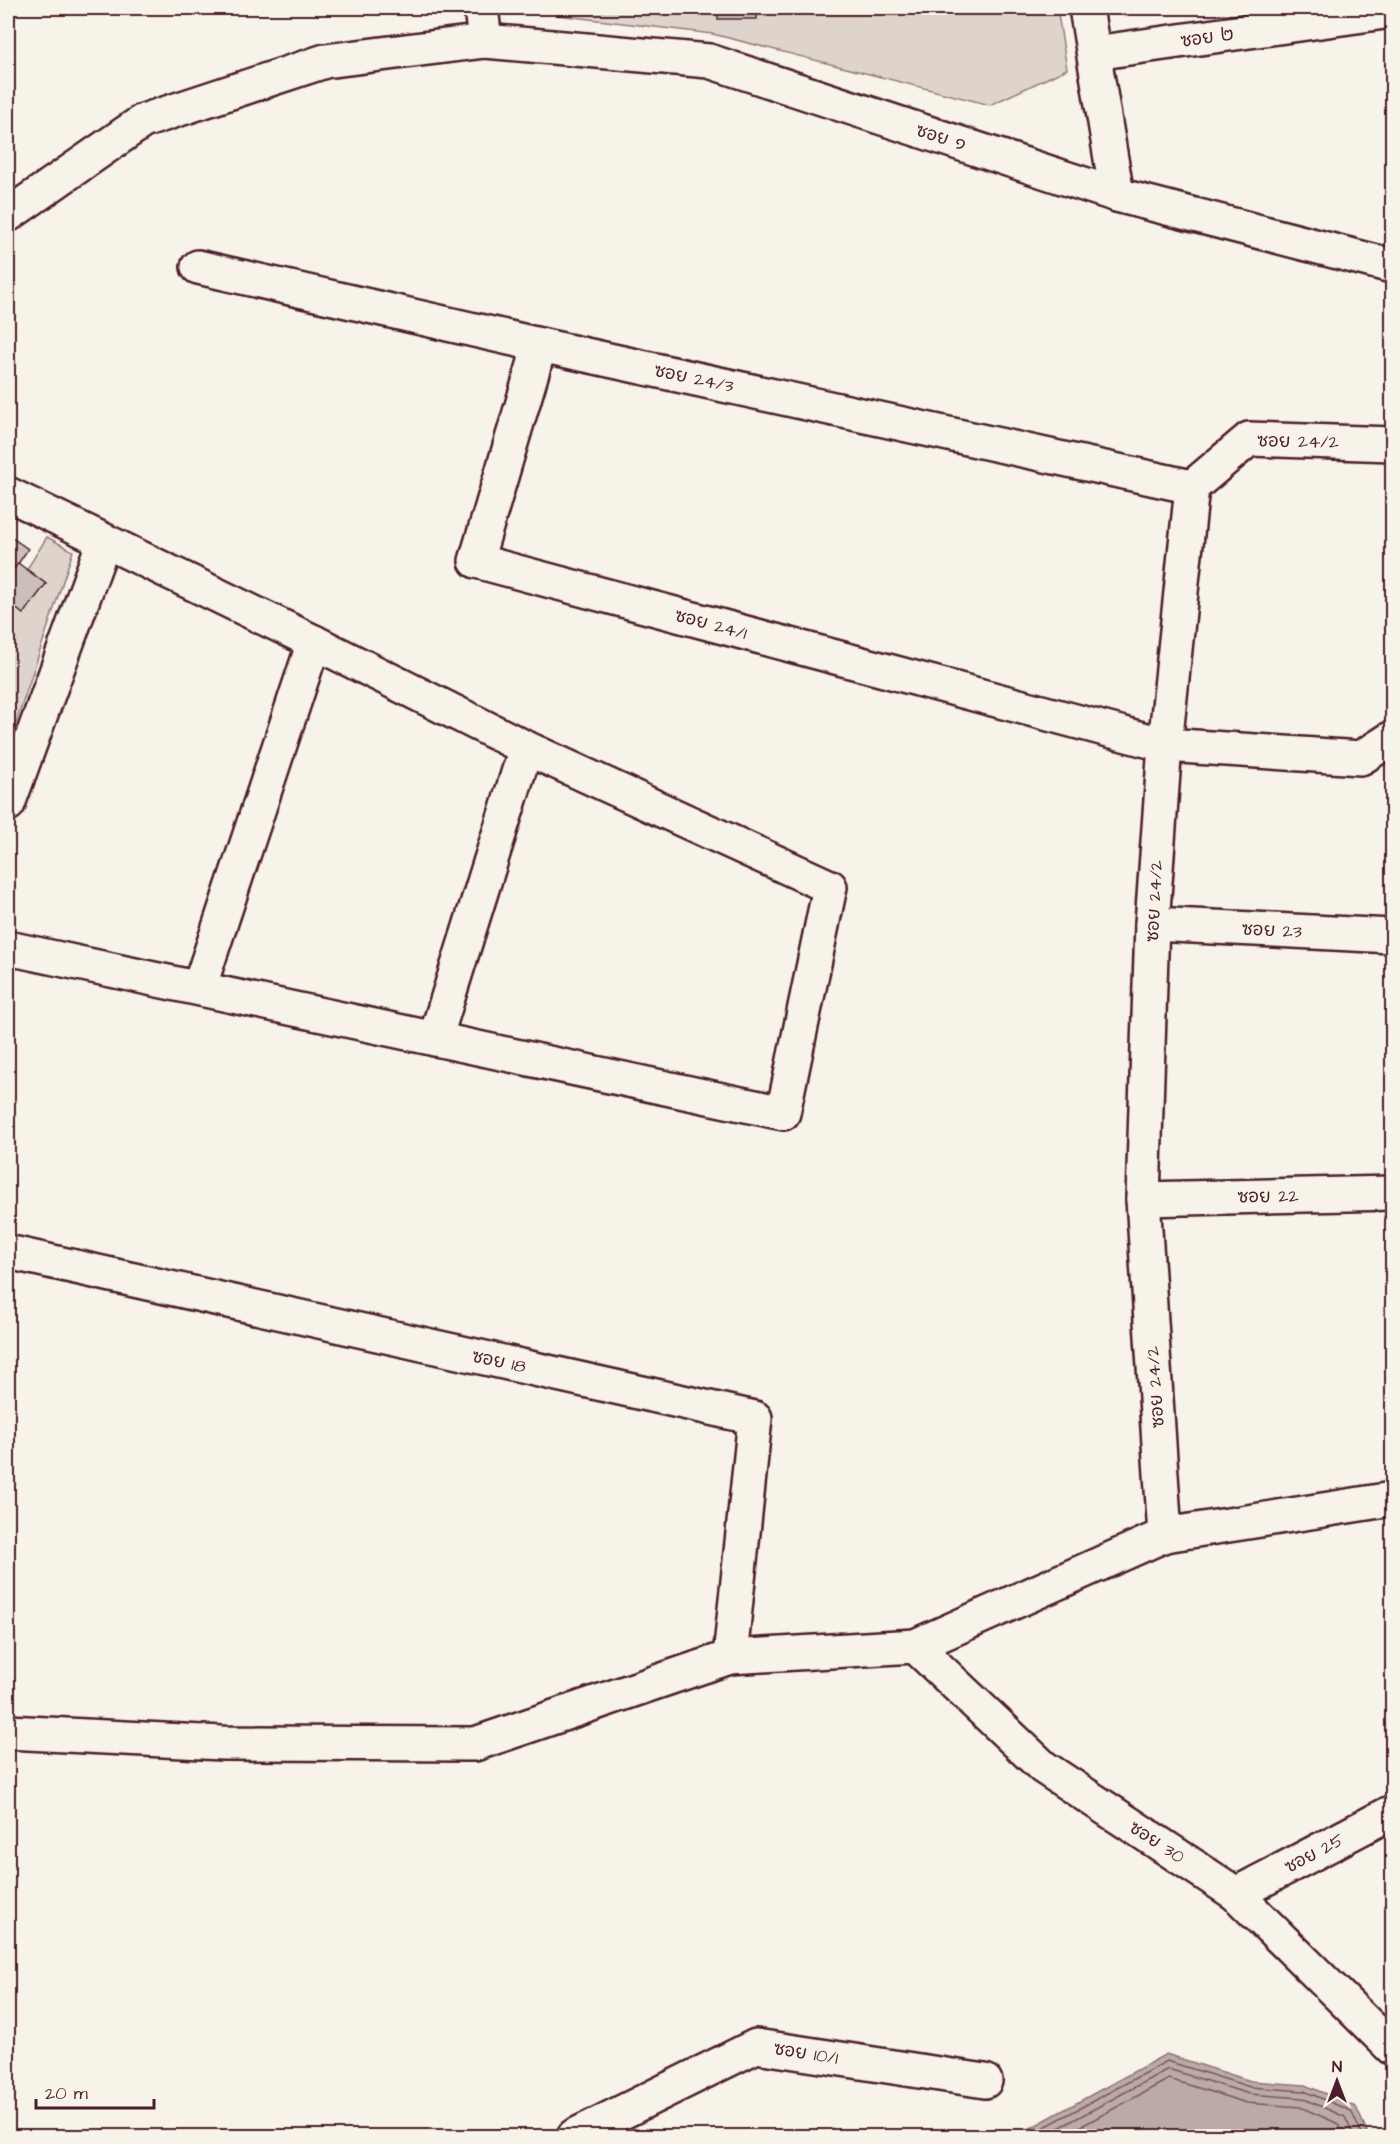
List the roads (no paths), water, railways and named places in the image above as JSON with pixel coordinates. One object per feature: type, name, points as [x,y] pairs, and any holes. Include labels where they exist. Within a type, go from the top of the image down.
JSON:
[{"type":"street","points":[[481,8],[485,41]]},
{"type":"street","points":[[1086,8],[1116,195]]},
{"type":"street","name":"ซอย ๒","points":[[1094,53],[1392,11]]},
{"type":"street","name":"ซอย ๑","points":[[8,215],[142,121],[325,60],[485,41],[709,60],[1116,195],[1392,266]]},
{"type":"street","name":"ซอย 24/3","points":[[198,267],[540,345],[1192,487]]},
{"type":"street","name":"ซอย 24/1","points":[[540,345],[476,561],[1165,745]]},
{"type":"street","name":"ซอย 24/2","points":[[1165,1535],[1143,1199],[1152,924],[1165,745],[1192,487],[1249,440],[1392,444]]},
{"type":"street","points":[[8,494],[314,642],[526,748],[830,887],[783,1113],[8,948]]},
{"type":"street","points":[[8,804],[104,541]]},
{"type":"street","points":[[199,988],[314,642]]},
{"type":"street","points":[[1165,745],[1361,758],[1392,738]]},
{"type":"street","points":[[435,1039],[526,748]]},
{"type":"street","name":"ซอย 23","points":[[1152,924],[1392,936]]},
{"type":"street","name":"ซอย 22","points":[[1143,1199],[1392,1194]]},
{"type":"street","name":"ซอย 18","points":[[8,1252],[754,1418],[730,1658]]},
{"type":"street","points":[[8,1732],[222,1743],[475,1744],[730,1658],[915,1646],[1165,1535],[1392,1499]]},
{"type":"street","name":"ซอย 30","points":[[915,1646],[1043,1767],[1236,1894],[1392,2048]]},
{"type":"street","name":"ซอย 25","points":[[1236,1894],[1392,1812]]},
{"type":"street","name":"ซอย 10/1","points":[[574,2136],[756,2046],[985,2080]]},
{"type":"water","points":[[1166,2054],[1251,2081],[1305,2085],[1356,2107],[1369,2136],[1016,2136]]}]
